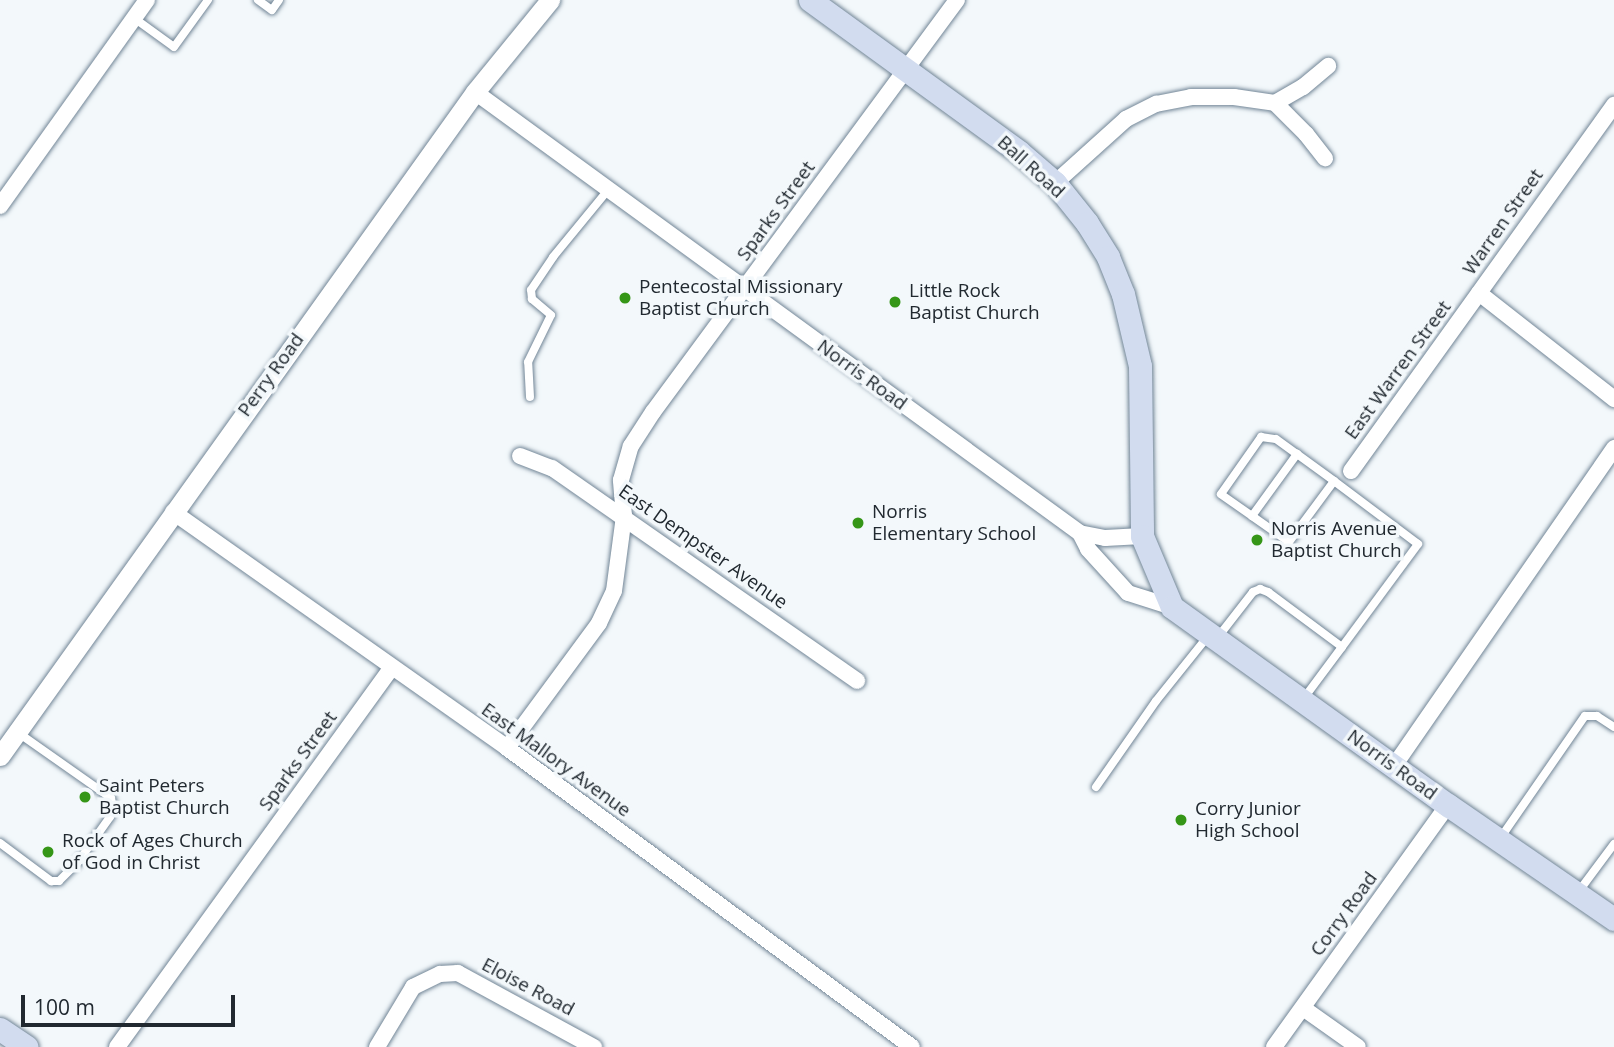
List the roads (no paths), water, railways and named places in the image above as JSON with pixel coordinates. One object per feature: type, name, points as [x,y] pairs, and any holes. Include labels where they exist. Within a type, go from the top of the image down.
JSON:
[{"type":"main road","name":"Ball Road","points":[[810,0],[1019,152],[1055,183],[1087,223],[1108,257],[1123,294],[1140,366],[1142,536]]},
{"type":"main road","points":[[1142,536],[1172,607]]},
{"type":"main road","name":"Norris Road","points":[[1172,607],[1448,805],[1614,919]]},
{"type":"main road","points":[[0,1029],[27,1047]]},
{"type":"street","points":[[0,206],[147,0]]},
{"type":"street","name":"Perry Road","points":[[0,756],[475,92],[550,0]]},
{"type":"street","name":"Sparks Street","points":[[507,748],[599,623],[614,592],[624,516],[621,480],[632,446],[653,412],[957,0]]},
{"type":"street","points":[[1275,103],[1303,87],[1328,65]]},
{"type":"street","name":"Norris Road","points":[[475,92],[743,290],[1080,533],[1105,538],[1142,536]]},
{"type":"street","points":[[1055,183],[1126,119],[1156,104],[1191,97],[1234,97],[1275,103],[1325,158]]},
{"type":"street","name":"Warren Street","points":[[1614,105],[1479,293],[1614,399]]},
{"type":"street","name":"East Warren Street","points":[[1351,471],[1479,293]]},
{"type":"street","points":[[1394,766],[1614,448]]},
{"type":"street","name":"East Dempster Avenue","points":[[520,456],[552,467],[857,681]]},
{"type":"street","name":"East Mallory Avenue","points":[[173,512],[391,669],[507,748],[912,1047]]},
{"type":"street","name":"Norris Road","points":[[1080,533],[1088,548],[1128,593],[1172,607]]},
{"type":"street","name":"Sparks Street","points":[[117,1047],[391,669]]},
{"type":"street","name":"Corry Road","points":[[1274,1047],[1448,805]]},
{"type":"street","name":"Eloise Road","points":[[377,1047],[413,987],[440,974],[458,973],[594,1047]]},
{"type":"street","points":[[1303,1008],[1358,1047]]},
{"type":"lane","points":[[134,19],[174,47],[208,0]]},
{"type":"lane","points":[[258,0],[272,10],[279,0]]},
{"type":"lane","points":[[530,397],[528,362],[551,315],[532,299],[531,290],[553,257],[608,190]]},
{"type":"lane","points":[[1302,701],[1418,544],[1335,481],[1276,439],[1261,438],[1221,494],[1252,516],[1286,546],[1335,481]]},
{"type":"lane","points":[[1252,516],[1297,454]]},
{"type":"lane","points":[[1096,787],[1156,701],[1253,592],[1260,589],[1342,647]]},
{"type":"lane","points":[[1499,840],[1585,716],[1597,716],[1614,727]]},
{"type":"lane","points":[[0,843],[51,881],[59,881],[78,862],[110,817],[113,807],[111,798],[17,732]]},
{"type":"lane","points":[[1577,894],[1614,844]]},
{"type":"place","name":"Pentecostal Missionary Baptist Church","points":[[625,298]]},
{"type":"place","name":"Little Rock Baptist Church","points":[[895,302]]},
{"type":"place","name":"Norris Elementary School","points":[[858,523]]},
{"type":"place","name":"Norris Avenue Baptist Church","points":[[1257,540]]},
{"type":"place","name":"Saint Peters Baptist Church","points":[[85,797]]},
{"type":"place","name":"Corry Junior High School","points":[[1181,820]]},
{"type":"place","name":"Rock of Ages Church of God in Christ","points":[[48,852]]}]
